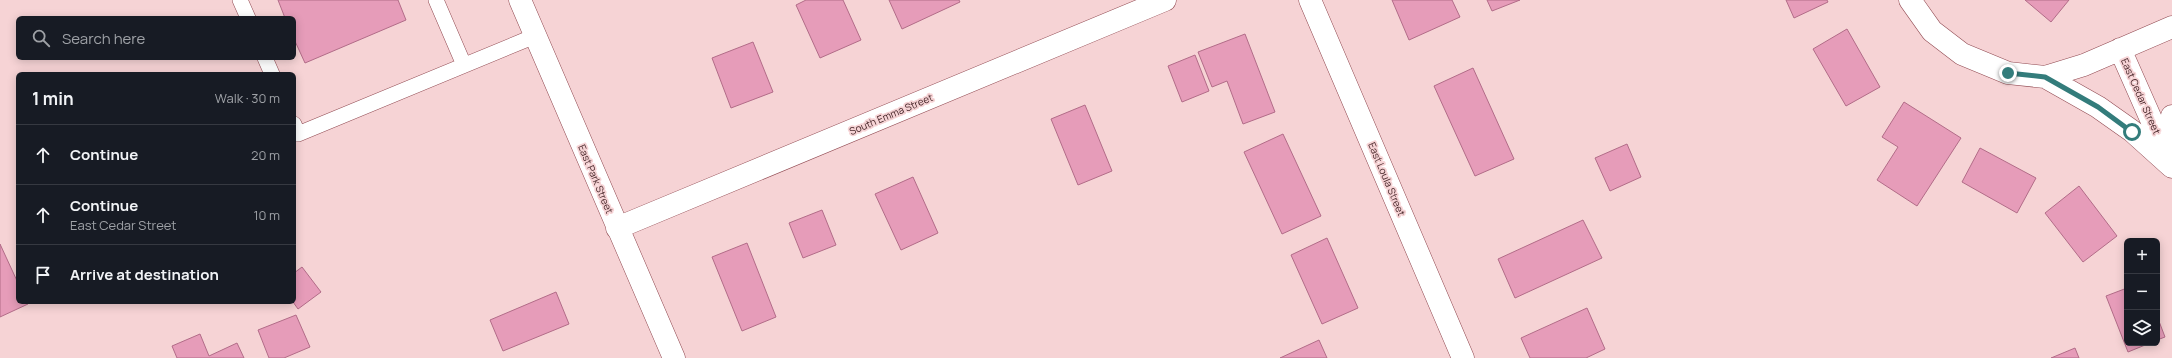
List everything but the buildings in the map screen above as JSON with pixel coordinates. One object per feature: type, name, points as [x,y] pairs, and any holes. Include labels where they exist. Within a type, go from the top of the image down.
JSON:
[{"type":"street","name":"East Park Street","points":[[520,0],[674,358]]},
{"type":"street","name":"South Emma Street","points":[[617,228],[1165,0]]},
{"type":"street","name":"East Loula Street","points":[[1310,0],[1463,358]]},
{"type":"street","name":"East Cedar Street","points":[[1910,0],[1932,31],[1962,54],[2008,73],[2045,77],[2084,65],[2120,49],[2172,167]]},
{"type":"street","points":[[2120,49],[2172,27]]},
{"type":"street","points":[[2045,77],[2098,107],[2132,132],[2172,167]]},
{"type":"street","points":[[2172,116],[2170,124],[2172,167]]},
{"type":"lane","points":[[240,0],[247,16]]},
{"type":"lane","points":[[436,0],[464,65]]},
{"type":"lane","points":[[296,129],[298,134],[535,36]]},
{"type":"lane","points":[[266,60],[271,72]]},
{"type":"route","points":[[2008,73],[2045,77],[2098,107],[2132,132]]}]
